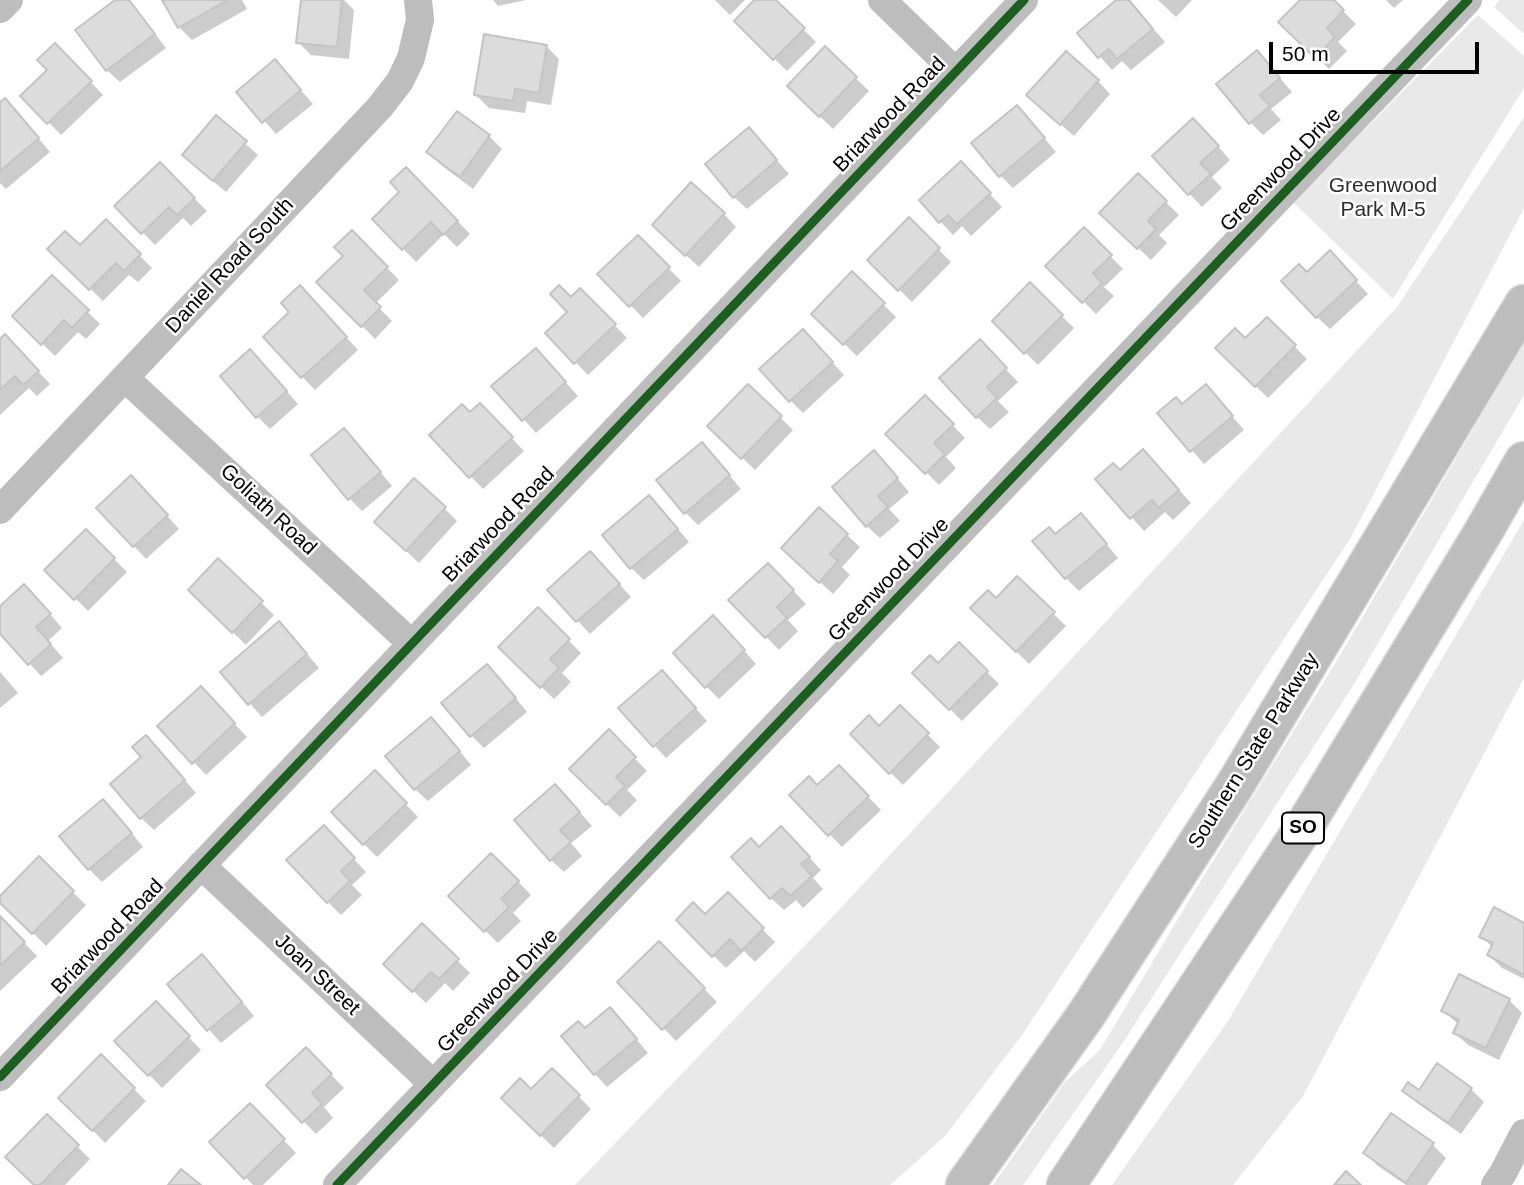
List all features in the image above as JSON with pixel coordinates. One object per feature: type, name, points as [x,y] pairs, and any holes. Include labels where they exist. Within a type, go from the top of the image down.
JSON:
[{"type":"highway","name":"Southern State Parkway","points":[[973,1174],[1086,1015],[1235,785],[1524,304]]},
{"type":"highway","name":"SO","points":[[1066,1185],[1302,830],[1524,461]]},
{"type":"highway","points":[[942,1185],[973,1174]]},
{"type":"street","points":[[0,9],[9,0]]},
{"type":"street","name":"Daniel Road South","points":[[0,510],[380,107],[400,81],[411,58],[420,20],[418,0]]},
{"type":"street","points":[[882,0],[956,72]]},
{"type":"street","name":"Briarwood Road","points":[[0,1077],[1024,0]]},
{"type":"street","name":"Greenwood Drive","points":[[337,1185],[1468,0]]},
{"type":"street","name":"Goliath Road","points":[[125,378],[411,643]]},
{"type":"street","name":"Joan Street","points":[[201,865],[433,1084]]},
{"type":"street","points":[[1495,1185],[1524,1133]]},
{"type":"green space","points":[[1500,0],[1524,0],[1524,34],[1494,7]]},
{"type":"green space","name":"Greenwood Park M-5","points":[[1478,15],[1524,56],[1524,88],[1393,299],[1293,202]]},
{"type":"green space","points":[[1524,117],[1524,208],[1350,539],[1022,1035],[945,1136],[890,1185],[575,1185],[839,910],[1397,307]]},
{"type":"green space","points":[[1524,343],[1524,395],[1354,684],[1122,1044],[1023,1185],[993,1185],[1065,1082],[1100,1050],[1330,672]]},
{"type":"green space","points":[[1524,520],[1524,678],[1303,1096],[1233,1185],[1112,1185],[1228,1021]]},
{"type":"building","points":[[115,0],[129,0],[155,34],[106,71],[75,30]]},
{"type":"building","points":[[162,0],[228,0],[178,28]]},
{"type":"building","points":[[301,0],[342,0],[337,47],[296,43]]},
{"type":"building","points":[[754,0],[776,0],[805,28],[773,60],[734,21]]},
{"type":"building","points":[[1116,0],[1129,0],[1153,29],[1117,59],[1109,49],[1098,58],[1077,33]]},
{"type":"building","points":[[1300,0],[1334,0],[1344,10],[1327,28],[1335,37],[1315,58],[1278,22]]},
{"type":"building","points":[[484,34],[547,45],[539,93],[515,89],[513,101],[474,95]]},
{"type":"building","points":[[55,43],[92,81],[47,124],[20,96],[47,70],[37,60]]},
{"type":"building","points":[[825,46],[857,77],[819,117],[787,86]]},
{"type":"building","points":[[1257,50],[1280,78],[1260,95],[1270,106],[1249,124],[1216,84]]},
{"type":"building","points":[[1066,51],[1099,80],[1060,125],[1026,95]]},
{"type":"building","points":[[275,59],[301,90],[262,123],[236,92]]},
{"type":"building","points":[[5,98],[39,138],[0,171],[0,102]]},
{"type":"building","points":[[1017,105],[1045,138],[999,177],[971,143]]},
{"type":"building","points":[[457,111],[490,135],[460,177],[426,152]]},
{"type":"building","points":[[216,115],[247,141],[213,181],[182,155]]},
{"type":"building","points":[[1193,118],[1219,146],[1200,163],[1211,174],[1188,195],[1152,156]]},
{"type":"building","points":[[749,127],[777,160],[733,198],[705,164]]},
{"type":"building","points":[[961,161],[991,193],[957,224],[948,215],[939,223],[919,200]]},
{"type":"building","points":[[160,162],[195,198],[177,215],[169,207],[141,234],[114,206]]},
{"type":"building","points":[[406,167],[458,221],[443,235],[431,222],[402,250],[372,219],[399,192],[390,182]]},
{"type":"building","points":[[1138,173],[1167,201],[1148,221],[1156,229],[1137,249],[1099,213]]},
{"type":"building","points":[[691,182],[725,213],[685,256],[652,225]]},
{"type":"building","points":[[909,217],[940,248],[898,291],[867,260]]},
{"type":"building","points":[[106,219],[141,254],[124,271],[116,263],[89,290],[47,249],[65,231],[80,245]]},
{"type":"building","points":[[1084,227],[1112,255],[1093,273],[1102,283],[1082,303],[1045,266]]},
{"type":"building","points":[[352,230],[388,267],[364,290],[381,307],[361,327],[316,282],[343,256],[334,247]]},
{"type":"building","points":[[638,235],[670,267],[629,307],[597,274]]},
{"type":"building","points":[[1330,250],[1357,280],[1316,318],[1281,281],[1299,264],[1307,272]]},
{"type":"building","points":[[852,271],[885,303],[843,345],[811,314]]},
{"type":"building","points":[[52,275],[89,310],[72,328],[64,320],[41,345],[12,316]]},
{"type":"building","points":[[1030,282],[1063,315],[1024,354],[992,321]]},
{"type":"building","points":[[300,285],[347,337],[301,378],[263,337],[289,312],[281,303]]},
{"type":"building","points":[[559,285],[571,297],[580,288],[616,324],[574,364],[545,333],[567,312],[550,294]]},
{"type":"building","points":[[1267,317],[1296,345],[1255,387],[1215,348],[1235,328],[1245,338]]},
{"type":"building","points":[[803,329],[833,362],[789,402],[759,369]]},
{"type":"building","points":[[5,334],[39,371],[23,385],[15,376],[0,390],[0,339]]},
{"type":"building","points":[[980,339],[1007,368],[987,387],[997,398],[976,418],[939,378]]},
{"type":"building","points":[[536,348],[566,382],[522,421],[491,386]]},
{"type":"building","points":[[250,349],[287,391],[256,418],[220,376]]},
{"type":"building","points":[[748,384],[782,416],[741,459],[707,426]]},
{"type":"building","points":[[1206,384],[1233,416],[1190,452],[1157,413],[1176,397],[1182,404]]},
{"type":"building","points":[[925,395],[954,424],[934,443],[945,454],[925,474],[885,434]]},
{"type":"building","points":[[480,403],[513,437],[469,478],[429,435],[462,404],[470,412]]},
{"type":"building","points":[[344,428],[381,472],[348,500],[311,455]]},
{"type":"building","points":[[702,442],[730,475],[684,514],[656,480]]},
{"type":"building","points":[[1143,449],[1179,490],[1159,508],[1152,500],[1130,519],[1095,479],[1113,463],[1120,470]]},
{"type":"building","points":[[874,450],[898,478],[878,496],[888,507],[866,527],[832,487]]},
{"type":"building","points":[[131,475],[168,515],[133,547],[96,508]]},
{"type":"building","points":[[414,478],[446,507],[406,551],[374,522]]},
{"type":"building","points":[[649,495],[678,529],[630,569],[602,535]]},
{"type":"building","points":[[819,507],[848,534],[830,554],[838,561],[819,583],[781,548]]},
{"type":"building","points":[[1081,513],[1107,544],[1065,579],[1032,541],[1049,527],[1055,534]]},
{"type":"building","points":[[86,529],[115,558],[74,600],[44,570]]},
{"type":"building","points":[[590,551],[620,584],[576,622],[547,590]]},
{"type":"building","points":[[218,558],[263,601],[232,633],[188,590]]},
{"type":"building","points":[[768,563],[794,590],[777,607],[787,618],[765,638],[728,600]]},
{"type":"building","points":[[1017,576],[1055,612],[1016,652],[970,608],[988,590],[996,598]]},
{"type":"building","points":[[24,584],[51,614],[36,627],[51,644],[28,665],[0,634],[0,606]]},
{"type":"building","points":[[538,607],[570,639],[550,659],[559,668],[540,688],[498,647]]},
{"type":"building","points":[[713,615],[745,650],[705,688],[673,653]]},
{"type":"building","points":[[279,621],[307,654],[248,705],[220,672]]},
{"type":"building","points":[[959,642],[988,671],[949,710],[912,673],[930,655],[938,663]]},
{"type":"building","points":[[487,664],[516,698],[470,737],[441,703]]},
{"type":"building","points":[[662,670],[696,708],[653,747],[618,708]]},
{"type":"building","points":[[201,686],[235,723],[192,764],[157,726]]},
{"type":"building","points":[[900,705],[929,733],[889,774],[850,734],[869,715],[879,726]]},
{"type":"building","points":[[431,717],[460,751],[414,790],[385,756]]},
{"type":"building","points":[[609,729],[636,757],[616,777],[625,786],[606,805],[569,769]]},
{"type":"building","points":[[146,735],[185,780],[140,819],[110,784],[141,757],[132,747]]},
{"type":"building","points":[[839,765],[869,796],[828,836],[789,795],[809,776],[817,785]]},
{"type":"building","points":[[375,770],[407,803],[363,845],[331,812]]},
{"type":"building","points":[[555,784],[580,812],[560,830],[571,842],[550,861],[514,820]]},
{"type":"building","points":[[103,799],[132,833],[88,870],[59,836]]},
{"type":"building","points":[[324,825],[355,858],[341,871],[350,881],[327,903],[286,860]]},
{"type":"building","points":[[781,826],[810,857],[801,864],[812,876],[790,896],[782,888],[770,899],[731,857],[751,838],[759,847]]},
{"type":"building","points":[[491,853],[519,881],[501,899],[509,907],[484,932],[448,896]]},
{"type":"building","points":[[39,856],[74,891],[32,934],[0,903],[0,896]]},
{"type":"building","points":[[728,892],[764,928],[741,951],[730,939],[712,957],[676,920],[693,902],[705,914]]},
{"type":"building","points":[[1494,907],[1524,923],[1524,975],[1487,955],[1493,943],[1479,937]]},
{"type":"building","points":[[0,916],[25,942],[0,966]]},
{"type":"building","points":[[422,923],[459,959],[439,979],[431,972],[412,992],[383,964]]},
{"type":"building","points":[[659,941],[705,988],[662,1030],[617,982]]},
{"type":"building","points":[[202,954],[242,1002],[207,1031],[167,984]]},
{"type":"building","points":[[1459,974],[1510,999],[1486,1048],[1453,1033],[1459,1020],[1441,1011]]},
{"type":"building","points":[[156,1001],[190,1036],[148,1076],[114,1041]]},
{"type":"building","points":[[610,1007],[637,1039],[594,1075],[561,1036],[578,1021],[585,1028]]},
{"type":"building","points":[[306,1047],[332,1074],[312,1093],[322,1104],[302,1123],[266,1085]]},
{"type":"building","points":[[101,1054],[135,1088],[92,1131],[58,1098]]},
{"type":"building","points":[[1437,1063],[1472,1088],[1448,1123],[1402,1091],[1408,1082],[1419,1090]]},
{"type":"building","points":[[552,1068],[580,1095],[540,1136],[501,1098],[520,1078],[531,1089]]},
{"type":"building","points":[[250,1103],[285,1139],[244,1179],[209,1142]]},
{"type":"building","points":[[1391,1113],[1434,1143],[1406,1183],[1363,1153]]},
{"type":"building","points":[[47,1114],[79,1145],[40,1185],[34,1185],[5,1157]]},
{"type":"building","points":[[181,1169],[201,1185],[168,1185]]},
{"type":"building","points":[[1346,1171],[1361,1185],[1334,1185]]},
{"type":"cycle path","points":[[0,1077],[1024,0]]},
{"type":"cycle path","points":[[337,1185],[1468,0]]}]
